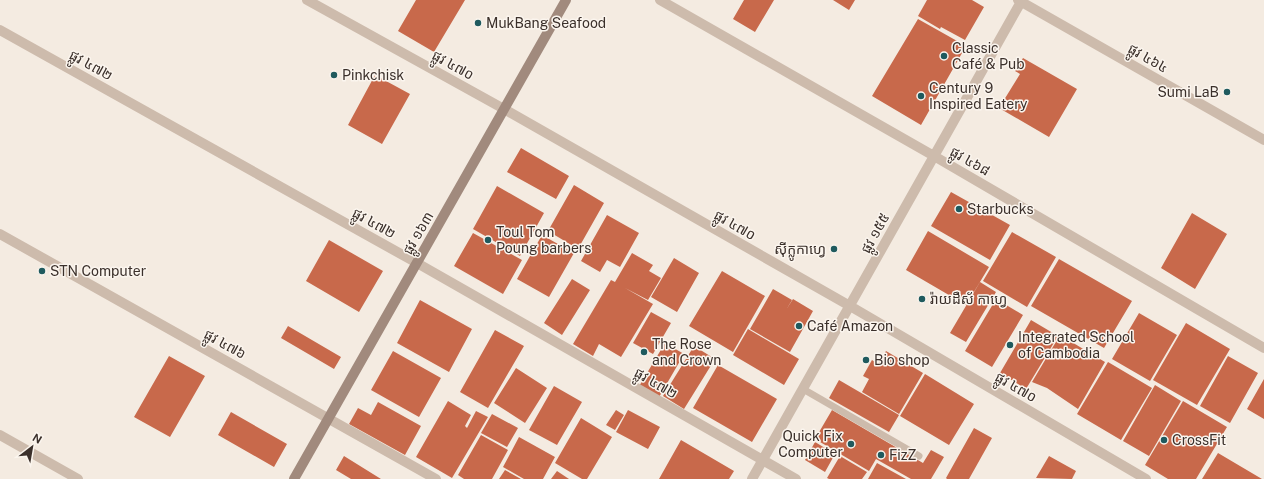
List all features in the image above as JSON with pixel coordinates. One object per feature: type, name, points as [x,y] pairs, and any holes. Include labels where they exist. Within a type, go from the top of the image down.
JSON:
[{"type":"street","name":"ផ្លូវ ៤៧០","points":[[308,0],[504,109],[850,306],[1146,479]]},
{"type":"street","name":"ផ្លូវ ១៦៣","points":[[294,479],[566,0]]},
{"type":"street","name":"ផ្លូវ ៤៦៨","points":[[660,0],[934,156],[1264,348]]},
{"type":"street","name":"ផ្លូវ ១៥៥","points":[[752,479],[1020,0]]},
{"type":"street","name":"ផ្លូវ ៤៦៤","points":[[1020,0],[1264,140]]},
{"type":"street","name":"ផ្លូវ ៤៧២","points":[[0,30],[417,263],[796,479]]},
{"type":"street","name":"ផ្លូវ ៤៧៦","points":[[0,234],[436,479]]},
{"type":"street","points":[[0,435],[78,479]]},
{"type":"lane","points":[[803,389],[920,456]]},
{"type":"building","points":[[416,0],[465,0],[434,52],[398,31]]},
{"type":"building","points":[[744,0],[774,0],[755,32],[733,19]]},
{"type":"building","points":[[833,0],[855,0],[849,10]]},
{"type":"building","points":[[927,0],[972,0],[984,7],[965,40],[941,27],[940,29],[918,16]]},
{"type":"building","points":[[918,19],[966,46],[921,125],[872,96]]},
{"type":"building","points":[[1023,58],[1077,89],[1049,137],[999,108],[1020,74],[1015,71]]},
{"type":"building","points":[[375,75],[410,94],[382,144],[348,125]]},
{"type":"building","points":[[521,148],[569,176],[556,199],[507,172]]},
{"type":"building","points":[[574,185],[604,203],[578,249],[548,231]]},
{"type":"building","points":[[497,186],[544,213],[520,256],[473,229]]},
{"type":"building","points":[[951,192],[1010,225],[990,260],[931,226]]},
{"type":"building","points":[[1192,213],[1227,234],[1195,289],[1161,268]]},
{"type":"building","points":[[607,215],[639,233],[620,267],[607,260],[600,272],[581,261]]},
{"type":"building","points":[[928,231],[989,267],[966,305],[906,270]]},
{"type":"building","points":[[1012,232],[1056,257],[1027,307],[983,281]]},
{"type":"building","points":[[473,233],[522,260],[503,294],[454,266]]},
{"type":"building","points":[[542,235],[574,253],[549,297],[517,279]]},
{"type":"building","points":[[329,240],[383,271],[359,312],[306,281]]},
{"type":"building","points":[[632,253],[653,265],[649,271],[661,278],[648,300],[625,288],[653,304],[621,357],[599,344],[593,356],[573,344],[611,280],[615,282]]},
{"type":"building","points":[[674,258],[699,273],[677,312],[651,297]]},
{"type":"building","points":[[1059,259],[1132,301],[1104,348],[1031,306]]},
{"type":"building","points":[[722,271],[765,296],[733,352],[689,326]]},
{"type":"building","points":[[572,279],[590,290],[562,335],[544,323]]},
{"type":"building","points":[[980,282],[996,292],[966,342],[950,333]]},
{"type":"building","points":[[773,289],[792,300],[786,310],[793,299],[813,311],[790,352],[750,329]]},
{"type":"building","points":[[996,299],[1023,315],[992,367],[965,351]]},
{"type":"building","points":[[420,300],[472,329],[449,372],[397,343]]},
{"type":"building","points":[[651,312],[671,323],[653,354],[633,343]]},
{"type":"building","points":[[1139,313],[1177,335],[1150,381],[1112,359]]},
{"type":"building","points":[[1031,320],[1058,336],[1026,389],[1000,373]]},
{"type":"building","points":[[1186,323],[1230,349],[1197,405],[1153,380]]},
{"type":"building","points":[[288,326],[341,357],[334,369],[281,338]]},
{"type":"building","points":[[748,329],[799,359],[784,385],[733,355]]},
{"type":"building","points":[[495,330],[524,346],[488,408],[460,392]]},
{"type":"building","points":[[1060,335],[1105,362],[1078,409],[1047,388],[1032,382]]},
{"type":"building","points":[[665,343],[684,354],[658,399],[638,388]]},
{"type":"building","points":[[694,346],[715,359],[684,409],[663,396]]},
{"type":"building","points":[[393,351],[441,378],[419,417],[371,390]]},
{"type":"building","points":[[886,351],[923,373],[899,414],[862,392],[869,379],[863,376],[872,360],[878,364]]},
{"type":"building","points":[[169,356],[205,376],[170,437],[134,417]]},
{"type":"building","points":[[1228,356],[1258,373],[1230,423],[1200,406]]},
{"type":"building","points":[[1108,362],[1152,388],[1121,440],[1077,414]]},
{"type":"building","points":[[718,365],[777,399],[752,442],[693,408]]},
{"type":"building","points":[[516,368],[547,388],[525,423],[494,403]]},
{"type":"building","points":[[925,374],[974,404],[949,445],[900,416]]},
{"type":"building","points":[[1264,379],[1264,419],[1247,409]]},
{"type":"building","points":[[839,380],[899,415],[889,432],[829,398]]},
{"type":"building","points":[[1155,385],[1181,401],[1149,456],[1123,441]]},
{"type":"building","points":[[554,386],[582,402],[557,445],[529,430]]},
{"type":"building","points":[[448,401],[471,415],[465,426],[467,428],[476,411],[488,417],[452,478],[416,457]]},
{"type":"building","points":[[1183,401],[1227,427],[1196,479],[1168,479],[1145,465]]},
{"type":"building","points":[[378,402],[421,426],[405,455],[349,424],[358,408],[371,415]]},
{"type":"building","points":[[616,410],[624,415],[615,430],[606,425]]},
{"type":"building","points":[[628,410],[660,427],[648,449],[616,432]]},
{"type":"building","points":[[832,410],[923,463],[931,450],[944,457],[931,479],[911,479],[876,459],[869,471],[815,439]]},
{"type":"building","points":[[231,412],[287,444],[274,467],[218,435]]},
{"type":"building","points":[[492,414],[518,428],[507,447],[481,433]]},
{"type":"building","points":[[581,418],[612,437],[587,479],[582,479],[555,463]]},
{"type":"building","points":[[974,428],[992,438],[969,479],[947,479],[946,478]]},
{"type":"building","points":[[481,435],[508,450],[492,479],[464,479],[458,475]]},
{"type":"building","points":[[519,437],[555,457],[543,479],[524,479],[503,467]]},
{"type":"building","points":[[681,440],[734,471],[729,479],[659,479]]},
{"type":"building","points":[[815,442],[835,454],[825,472],[805,460]]},
{"type":"building","points":[[1218,453],[1262,479],[1202,479]]},
{"type":"building","points":[[344,456],[381,479],[351,479],[336,470]]},
{"type":"building","points":[[840,456],[867,472],[862,479],[827,478]]},
{"type":"building","points":[[1049,456],[1076,471],[1072,479],[1036,478]]},
{"type":"building","points":[[877,463],[906,479],[868,479]]},
{"type":"building","points":[[505,470],[521,479],[499,479]]},
{"type":"building","points":[[557,471],[569,479],[551,479]]},
{"type":"place","name":"MukBang Seafood","points":[[478,23]]},
{"type":"place","name":"Classic Café & Pub","points":[[944,56]]},
{"type":"place","name":"Pinkchisk","points":[[334,75]]},
{"type":"place","name":"Sumi LaB","points":[[1227,92]]},
{"type":"place","name":"Century 9 Inspired Eatery","points":[[921,96]]},
{"type":"place","name":"Starbucks","points":[[959,209]]},
{"type":"place","name":"Toul Tom Poung barbers","points":[[488,240]]},
{"type":"place","name":"ស៊ីក្លូកាហ្វេ","points":[[834,249]]},
{"type":"place","name":"STN Computer","points":[[42,271]]},
{"type":"place","name":"រ៉ាយដឺស័ កាហ្វេ","points":[[922,299]]},
{"type":"place","name":"Café Amazon","points":[[799,326]]},
{"type":"place","name":"Integrated School of Cambodia","points":[[1010,345]]},
{"type":"place","name":"The Rose and Crown","points":[[644,352]]},
{"type":"place","name":"Bio shop","points":[[866,360]]},
{"type":"place","name":"CrossFit","points":[[1164,440]]},
{"type":"place","name":"Quick Fix Computer","points":[[851,444]]},
{"type":"place","name":"FizZ","points":[[881,455]]}]
